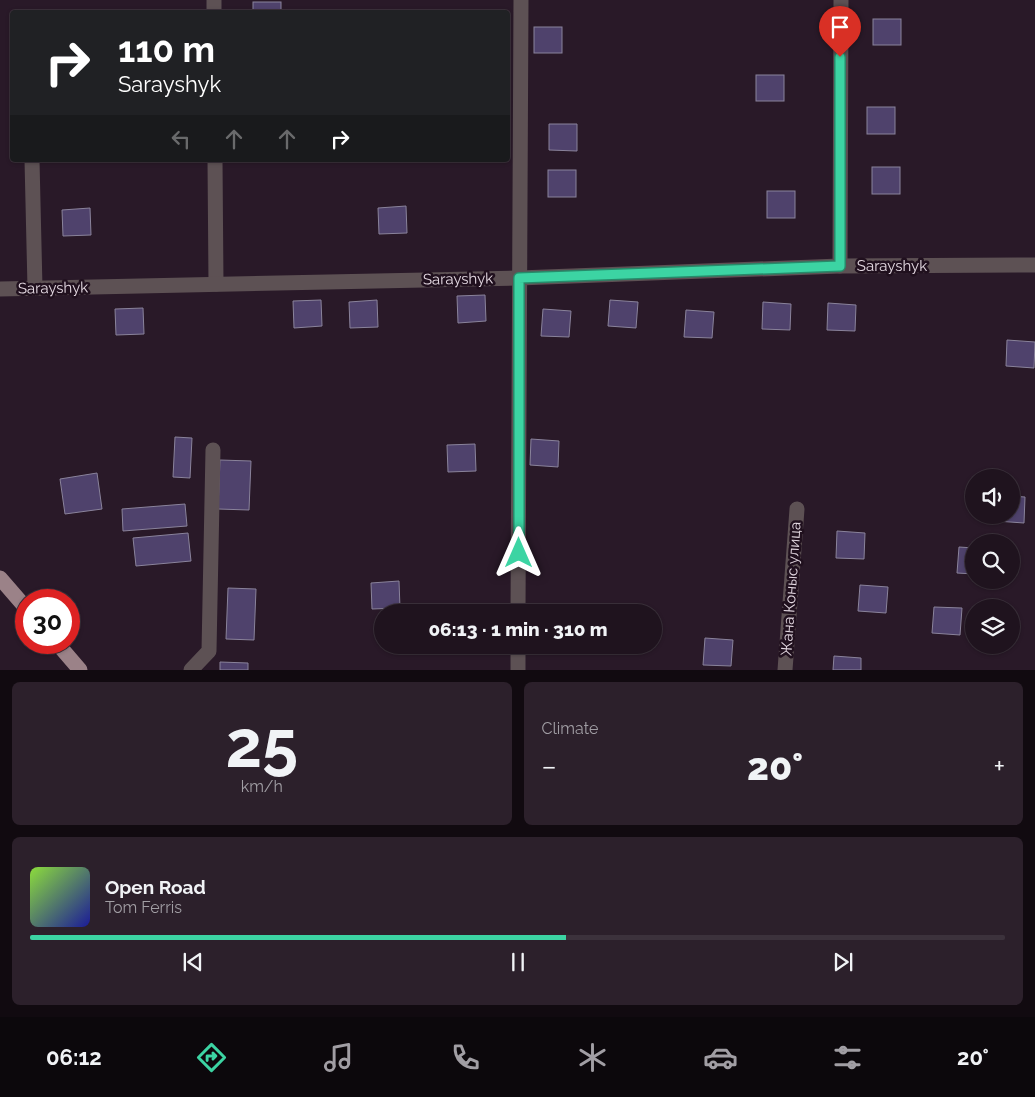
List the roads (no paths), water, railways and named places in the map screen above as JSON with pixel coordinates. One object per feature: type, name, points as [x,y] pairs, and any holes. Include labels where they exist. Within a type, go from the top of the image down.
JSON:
[{"type":"main road","points":[[0,578],[15,595]]},
{"type":"main road","points":[[66,654],[80,670]]},
{"type":"street","points":[[518,604],[520,0]]},
{"type":"street","points":[[840,266],[841,0]]},
{"type":"street","points":[[32,162],[34,288]]},
{"type":"street","points":[[215,162],[216,284]]},
{"type":"street","name":"Sarayshyk","points":[[0,289],[519,278],[840,266],[1035,265]]},
{"type":"street","points":[[191,670],[209,651],[213,450]]},
{"type":"street","name":"Жана Коныс улица","points":[[785,670],[797,509]]},
{"type":"street","points":[[518,654],[518,670]]}]
